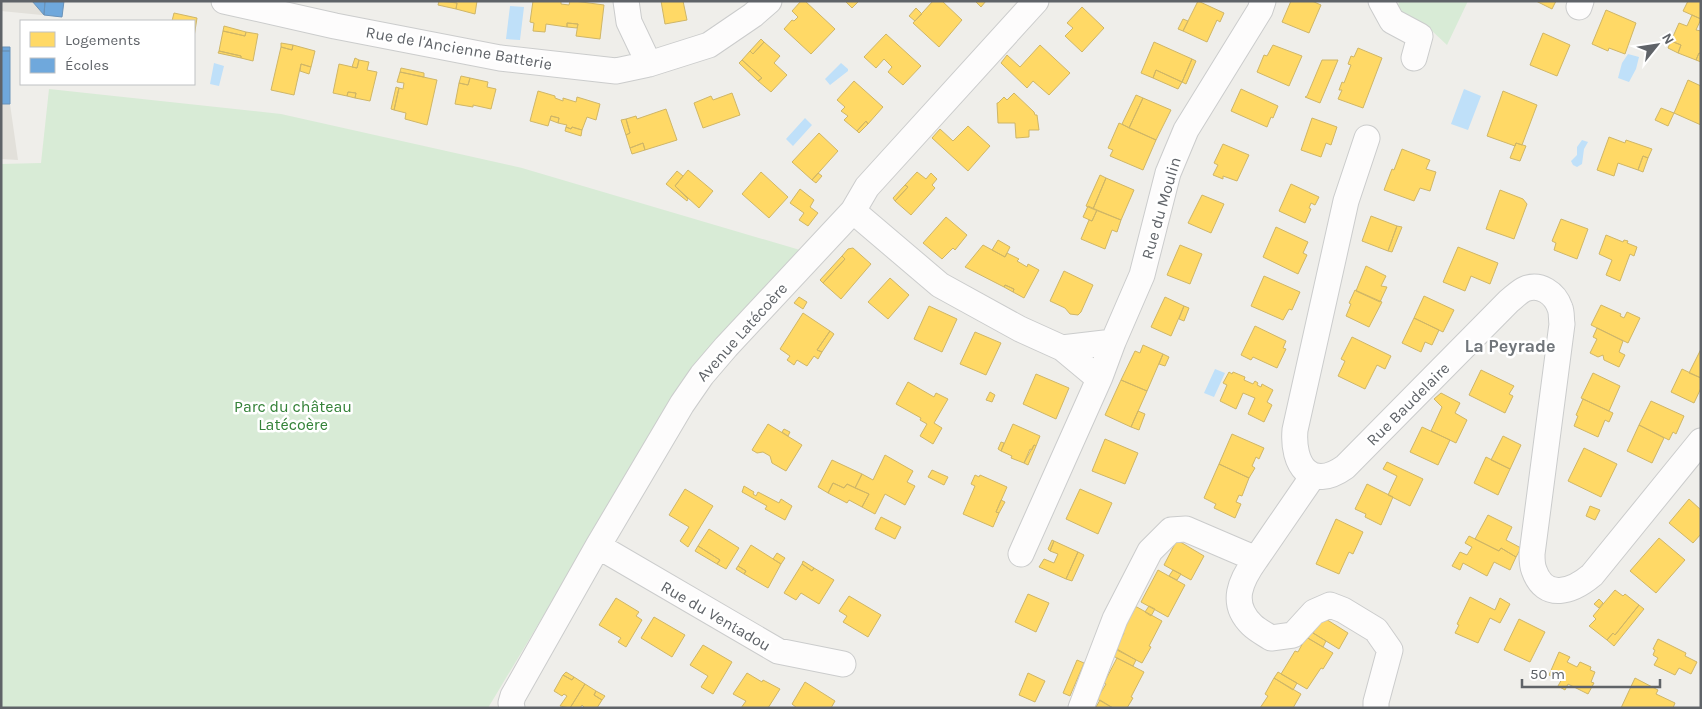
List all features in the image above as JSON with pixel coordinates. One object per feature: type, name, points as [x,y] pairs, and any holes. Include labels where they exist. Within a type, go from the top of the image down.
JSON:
[{"type":"street","name":"Rue de l'Ancienne Batterie","points":[[224,1],[334,26],[500,58],[616,71],[649,64],[709,44],[753,15],[770,1]]},
{"type":"street","points":[[626,1],[629,22],[649,64]]},
{"type":"street","name":"Avenue Latécoère","points":[[512,708],[513,696],[598,546],[682,404],[702,375],[853,211],[867,187],[1036,1]]},
{"type":"street","name":"Rue du Moulin","points":[[1021,554],[1100,377],[1142,275],[1168,172],[1186,130],[1260,10],[1263,1]]},
{"type":"street","points":[[1381,1],[1392,21],[1420,36],[1414,58]]},
{"type":"street","points":[[1367,138],[1346,201],[1296,430],[1294,443],[1298,459],[1304,469],[1313,476],[1245,574],[1238,596],[1242,612],[1252,625],[1271,638],[1293,636],[1314,612],[1330,605],[1343,610],[1376,630],[1390,650],[1376,708]]},
{"type":"street","points":[[853,211],[940,285],[1020,328],[1062,348],[1092,373],[1100,377]]},
{"type":"street","name":"Rue Baudelaire","points":[[1313,476],[1323,478],[1334,475],[1345,468],[1509,301],[1524,290],[1535,287],[1546,290],[1554,297],[1560,308],[1562,324],[1532,554],[1534,570],[1540,582],[1549,589],[1558,591],[1569,590],[1581,584],[1592,575],[1701,442]]},
{"type":"street","points":[[1062,348],[1113,342]]},
{"type":"street","points":[[1081,708],[1115,619],[1150,551],[1171,530],[1186,529],[1256,558]]},
{"type":"street","name":"Rue du Ventadou","points":[[598,546],[778,652],[843,664]]},
{"type":"shaded area","points":[[1,1],[64,1],[62,17],[1,11]]},
{"type":"shaded area","points":[[1,47],[10,47],[10,104],[18,160],[1,159]]},
{"type":"green space","points":[[1399,1],[1468,1],[1447,45],[1431,30],[1396,16]]},
{"type":"green space","name":"Parc du château Latécoère","points":[[49,89],[281,114],[522,168],[800,250],[656,428],[488,708],[1,708],[1,164],[41,163]]},
{"type":"water","points":[[510,6],[524,7],[520,40],[506,39]]},
{"type":"water","points":[[1628,54],[1639,57],[1636,69],[1629,82],[1618,78],[1622,63]]},
{"type":"water","points":[[214,63],[224,66],[219,86],[210,84]]},
{"type":"water","points":[[841,63],[848,71],[830,85],[825,79]]},
{"type":"water","points":[[1464,89],[1481,96],[1468,130],[1451,124]]},
{"type":"water","points":[[805,118],[812,125],[793,146],[786,139]]},
{"type":"water","points":[[1582,140],[1588,142],[1584,149],[1582,164],[1577,167],[1571,161],[1577,155],[1577,147]]},
{"type":"water","points":[[1215,369],[1225,373],[1214,397],[1204,393]]},
{"type":"building: Logements","points":[[439,1],[457,3],[456,9],[438,5]]},
{"type":"building: Logements","points":[[448,1],[477,1],[475,14],[456,9],[457,3]]},
{"type":"building: Logements","points":[[533,1],[561,1],[561,4],[569,5],[570,1],[574,1],[604,5],[600,39],[576,36],[578,24],[567,23],[567,27],[546,24],[545,32],[533,31],[534,23],[530,22]]},
{"type":"building: Logements","points":[[661,1],[683,1],[687,20],[665,24]]},
{"type":"building: Logements","points":[[801,1],[805,1],[835,29],[811,54],[784,29],[792,20],[794,21],[798,17],[792,11]]},
{"type":"building: Logements","points":[[845,1],[859,1],[852,8]]},
{"type":"building: Logements","points":[[933,1],[942,1],[962,20],[939,47],[913,23]]},
{"type":"building: Logements","points":[[975,1],[986,1],[981,7]]},
{"type":"building: Logements","points":[[1198,1],[1224,13],[1220,22],[1217,20],[1207,42],[1183,31]]},
{"type":"building: Logements","points":[[1291,1],[1312,1],[1321,5],[1309,33],[1282,22]]},
{"type":"building: Logements","points":[[1536,1],[1556,1],[1552,9]]},
{"type":"building: Logements","points":[[1688,1],[1701,1],[1701,19],[1683,11]]},
{"type":"building: Logements","points":[[1082,7],[1104,28],[1082,52],[1065,36],[1073,28],[1067,23]]},
{"type":"building: Logements","points":[[916,8],[922,14],[915,21],[909,16]]},
{"type":"building: Logements","points":[[1606,10],[1636,23],[1625,54],[1609,48],[1608,51],[1592,44]]},
{"type":"building: Logements","points":[[174,13],[197,18],[195,31],[195,20],[172,20]]},
{"type":"building: Logements","points":[[1692,15],[1701,19],[1696,30],[1701,31],[1701,54],[1699,53],[1696,60],[1678,53],[1681,45],[1671,41],[1679,23],[1687,26]]},
{"type":"building: Logements","points":[[1183,19],[1188,21],[1183,31],[1178,29]]},
{"type":"building: Logements","points":[[567,23],[578,24],[577,28],[567,27]]},
{"type":"building: Logements","points":[[224,26],[246,32],[245,36],[223,31]]},
{"type":"building: Logements","points":[[223,31],[245,36],[246,32],[258,34],[253,61],[219,51]]},
{"type":"building: Logements","points":[[1543,33],[1570,45],[1557,76],[1530,65]]},
{"type":"building: Logements","points":[[886,34],[921,66],[903,85],[888,72],[892,67],[884,59],[876,68],[864,57]]},
{"type":"building: Logements","points":[[761,39],[764,42],[753,54],[750,51]]},
{"type":"building: Logements","points":[[1671,41],[1681,45],[1678,53],[1668,48]]},
{"type":"building: Logements","points":[[764,42],[780,56],[774,63],[787,75],[771,92],[758,81],[762,78],[742,60],[750,51],[753,54]]},
{"type":"building: Logements","points":[[1154,42],[1192,59],[1182,82],[1156,70],[1153,78],[1141,73]]},
{"type":"building: Logements","points":[[281,43],[293,45],[292,50],[281,47]]},
{"type":"building: Logements","points":[[293,45],[315,51],[311,67],[301,64],[294,95],[271,90],[281,47],[292,50]]},
{"type":"building: Logements","points":[[1040,45],[1070,73],[1049,95],[1033,81],[1027,88],[1001,63],[1007,55],[1020,67]]},
{"type":"building: Logements","points":[[1273,45],[1302,56],[1289,86],[1257,72],[1264,55],[1267,56]]},
{"type":"building: Logements","points":[[1358,48],[1382,58],[1363,108],[1338,99],[1342,90],[1339,90],[1342,82],[1344,83],[1351,65],[1348,64],[1351,56],[1354,57]]},
{"type":"building: Logements","points":[[219,51],[241,56],[241,58],[218,53]]},
{"type":"building: Logements","points":[[1699,53],[1701,54],[1701,62],[1696,60]]},
{"type":"building: Logements","points":[[355,58],[359,60],[357,68],[352,67]]},
{"type":"building: Logements","points":[[1192,59],[1196,61],[1186,84],[1182,82]]},
{"type":"building: Logements","points":[[359,60],[369,62],[367,70],[377,72],[370,101],[355,98],[356,93],[348,92],[347,96],[333,93],[339,64],[357,68]]},
{"type":"building: Logements","points":[[742,60],[762,78],[758,81],[739,63]]},
{"type":"building: Logements","points":[[1322,60],[1338,60],[1320,103],[1305,97]]},
{"type":"building: Logements","points":[[301,64],[311,67],[309,74],[300,71]]},
{"type":"building: Logements","points":[[401,68],[424,73],[424,77],[400,72]]},
{"type":"building: Logements","points":[[1156,70],[1182,82],[1178,89],[1153,78]]},
{"type":"building: Logements","points":[[400,72],[437,80],[427,125],[405,119],[406,113],[394,110],[399,88],[403,89],[404,83],[397,82]]},
{"type":"building: Logements","points":[[461,76],[470,78],[468,85],[459,83]]},
{"type":"building: Logements","points":[[470,78],[488,82],[487,87],[496,89],[491,109],[455,104],[459,83],[468,85]]},
{"type":"building: Logements","points":[[1688,80],[1701,86],[1701,125],[1674,113]]},
{"type":"building: Logements","points":[[854,81],[883,107],[868,124],[866,121],[857,131],[844,120],[848,116],[841,111],[845,107],[837,100]]},
{"type":"building: Logements","points":[[396,87],[399,88],[394,110],[391,109]]},
{"type":"building: Logements","points":[[1241,89],[1278,106],[1267,127],[1231,111]]},
{"type":"building: Logements","points":[[538,91],[555,96],[555,98],[563,101],[563,98],[576,102],[577,97],[600,104],[596,120],[587,117],[582,130],[566,127],[567,125],[558,123],[559,118],[551,116],[548,126],[530,121]]},
{"type":"building: Logements","points":[[1503,91],[1537,105],[1522,145],[1516,143],[1515,146],[1487,136]]},
{"type":"building: Logements","points":[[348,92],[356,93],[355,98],[347,96]]},
{"type":"building: Logements","points":[[732,93],[740,115],[703,128],[694,103],[711,96],[713,100]]},
{"type":"building: Logements","points":[[1014,93],[1037,115],[1039,130],[1029,130],[1029,137],[1016,138],[1015,123],[998,123],[997,103],[1004,97],[1007,100]]},
{"type":"building: Logements","points":[[1136,95],[1143,98],[1129,128],[1122,124]]},
{"type":"building: Logements","points":[[1143,98],[1171,110],[1156,140],[1129,128]]},
{"type":"building: Logements","points":[[1661,108],[1674,113],[1668,126],[1655,120]]},
{"type":"building: Logements","points":[[666,109],[677,140],[645,150],[643,143],[630,148],[626,135],[630,133],[626,119],[636,116],[637,119]]},
{"type":"building: Logements","points":[[551,116],[559,118],[558,123],[550,120]]},
{"type":"building: Logements","points":[[1312,118],[1337,127],[1331,145],[1326,143],[1321,157],[1301,150]]},
{"type":"building: Logements","points":[[626,119],[630,133],[626,135],[621,120]]},
{"type":"building: Logements","points":[[866,121],[868,124],[859,133],[857,131]]},
{"type":"building: Logements","points":[[1119,123],[1156,140],[1143,170],[1110,156],[1113,150],[1108,148]]},
{"type":"building: Logements","points":[[968,126],[990,146],[968,171],[932,138],[940,129],[953,141]]},
{"type":"building: Logements","points":[[566,127],[582,130],[581,136],[565,131]]},
{"type":"building: Logements","points":[[819,133],[838,151],[812,180],[792,162]]},
{"type":"building: Logements","points":[[1609,137],[1625,143],[1626,140],[1652,149],[1648,158],[1643,156],[1638,170],[1618,163],[1614,176],[1597,170]]},
{"type":"building: Logements","points":[[643,143],[645,150],[632,154],[630,148]]},
{"type":"building: Logements","points":[[1516,143],[1526,146],[1520,161],[1510,158]]},
{"type":"building: Logements","points":[[1223,144],[1249,155],[1237,181],[1213,175],[1218,165],[1214,163]]},
{"type":"building: Logements","points":[[1402,149],[1430,160],[1426,169],[1436,172],[1430,191],[1420,188],[1414,201],[1384,190]]},
{"type":"building: Logements","points":[[1643,156],[1648,158],[1643,172],[1638,170]]},
{"type":"building: Logements","points":[[688,170],[713,191],[699,208],[675,186]]},
{"type":"building: Logements","points":[[677,171],[683,176],[675,186],[688,199],[687,201],[666,184]]},
{"type":"building: Logements","points":[[761,172],[788,197],[769,218],[742,194]]},
{"type":"building: Logements","points":[[917,172],[926,179],[931,173],[937,179],[932,185],[935,188],[911,215],[895,201],[908,187],[905,185]]},
{"type":"building: Logements","points":[[818,173],[822,176],[816,183],[812,180]]},
{"type":"building: Logements","points":[[1100,175],[1106,178],[1093,209],[1086,206]]},
{"type":"building: Logements","points":[[1106,178],[1134,190],[1121,220],[1093,209]]},
{"type":"building: Logements","points":[[1291,184],[1319,197],[1315,205],[1311,203],[1309,208],[1311,209],[1305,223],[1279,211]]},
{"type":"building: Logements","points":[[905,185],[908,187],[895,201],[893,198]]},
{"type":"building: Logements","points":[[800,189],[814,200],[810,207],[818,213],[808,226],[799,220],[804,213],[790,203]]},
{"type":"building: Logements","points":[[1500,190],[1523,199],[1527,204],[1514,239],[1486,229]]},
{"type":"building: Logements","points":[[1202,195],[1224,204],[1211,233],[1188,223]]},
{"type":"building: Logements","points":[[1088,206],[1097,210],[1092,221],[1083,217]]},
{"type":"building: Logements","points":[[1097,210],[1121,220],[1117,232],[1112,230],[1105,249],[1081,239],[1089,220],[1092,221]]},
{"type":"building: Logements","points":[[1371,216],[1397,226],[1388,251],[1362,241]]},
{"type":"building: Logements","points":[[946,217],[967,235],[955,250],[953,248],[942,259],[923,243]]},
{"type":"building: Logements","points":[[1561,219],[1588,229],[1577,259],[1554,250],[1556,243],[1552,241]]},
{"type":"building: Logements","points":[[1397,226],[1402,227],[1392,252],[1388,251]]},
{"type":"building: Logements","points":[[1276,227],[1308,242],[1303,253],[1307,255],[1298,274],[1263,257]]},
{"type":"building: Logements","points":[[1606,235],[1623,242],[1624,240],[1628,241],[1627,243],[1637,247],[1634,256],[1630,254],[1620,281],[1606,275],[1612,260],[1599,254]]},
{"type":"building: Logements","points":[[998,240],[1010,247],[1005,257],[992,250]]},
{"type":"building: Logements","points":[[983,245],[1005,257],[1007,253],[1019,259],[1017,261],[1027,267],[1028,264],[1039,270],[1024,298],[1013,292],[1014,289],[1005,285],[1004,287],[965,267]]},
{"type":"building: Logements","points":[[1180,245],[1202,254],[1190,284],[1167,275]]},
{"type":"building: Logements","points":[[1458,247],[1498,263],[1490,284],[1471,276],[1465,291],[1443,282]]},
{"type":"building: Logements","points":[[853,248],[871,264],[841,299],[823,283],[845,259],[842,256],[848,249]]},
{"type":"building: Logements","points":[[842,256],[845,259],[823,283],[820,280]]},
{"type":"building: Logements","points":[[1366,266],[1386,276],[1381,286],[1387,287],[1380,302],[1356,291]]},
{"type":"building: Logements","points":[[1064,271],[1093,285],[1078,315],[1070,314],[1065,308],[1050,301]]},
{"type":"building: Logements","points":[[1264,276],[1300,292],[1292,310],[1289,309],[1283,320],[1251,306]]},
{"type":"building: Logements","points":[[890,278],[909,295],[888,319],[868,302]]},
{"type":"building: Logements","points":[[1005,285],[1014,289],[1013,292],[1004,287]]},
{"type":"building: Logements","points":[[1355,290],[1382,302],[1369,327],[1346,316]]},
{"type":"building: Logements","points":[[1424,296],[1454,310],[1443,332],[1414,318]]},
{"type":"building: Logements","points":[[799,297],[807,302],[803,309],[794,303]]},
{"type":"building: Logements","points":[[1165,297],[1184,306],[1171,336],[1151,327]]},
{"type":"building: Logements","points":[[1601,305],[1621,314],[1620,316],[1624,318],[1627,312],[1640,318],[1628,343],[1591,325]]},
{"type":"building: Logements","points":[[929,306],[957,319],[942,352],[914,339]]},
{"type":"building: Logements","points":[[1184,306],[1189,308],[1184,321],[1179,319]]},
{"type":"building: Logements","points":[[803,313],[830,331],[817,350],[822,352],[818,359],[814,356],[807,366],[797,360],[794,365],[787,360],[790,356],[780,349]]},
{"type":"building: Logements","points":[[1414,318],[1439,330],[1432,345],[1425,342],[1421,352],[1402,343]]},
{"type":"building: Logements","points":[[1255,326],[1286,341],[1283,348],[1286,349],[1277,368],[1253,357],[1251,360],[1241,355]]},
{"type":"building: Logements","points":[[1597,328],[1623,341],[1619,352],[1625,355],[1619,367],[1604,360],[1603,355],[1598,357],[1590,353],[1597,339],[1593,337]]},
{"type":"building: Logements","points":[[830,331],[834,334],[822,352],[817,350]]},
{"type":"building: Logements","points":[[975,332],[1001,343],[986,375],[960,364]]},
{"type":"building: Logements","points":[[1352,337],[1391,356],[1385,369],[1377,365],[1365,389],[1338,376],[1345,361],[1341,359]]},
{"type":"building: Logements","points":[[1143,345],[1163,354],[1147,391],[1121,380],[1135,351],[1140,353]]},
{"type":"building: Logements","points":[[1701,349],[1701,378],[1689,373]]},
{"type":"building: Logements","points":[[1163,354],[1169,357],[1165,366],[1159,364]]},
{"type":"building: Logements","points":[[1682,369],[1701,378],[1701,388],[1694,403],[1671,392]]},
{"type":"building: Logements","points":[[1481,370],[1514,386],[1509,394],[1513,396],[1505,413],[1469,395]]},
{"type":"building: Logements","points":[[1229,372],[1245,377],[1244,380],[1253,384],[1255,381],[1261,387],[1262,384],[1273,390],[1267,402],[1272,405],[1264,422],[1248,414],[1255,398],[1243,393],[1236,409],[1220,401],[1227,385],[1223,383]]},
{"type":"building: Logements","points":[[1593,373],[1620,386],[1609,411],[1581,398]]},
{"type":"building: Logements","points":[[1036,374],[1069,388],[1056,419],[1023,404]]},
{"type":"building: Logements","points":[[1121,380],[1147,391],[1131,427],[1105,415]]},
{"type":"building: Logements","points":[[908,382],[934,397],[936,393],[948,399],[934,423],[942,428],[933,444],[920,436],[927,424],[920,420],[921,418],[896,404]]},
{"type":"building: Logements","points":[[990,392],[995,395],[992,402],[986,400]]},
{"type":"building: Logements","points":[[1441,393],[1460,403],[1455,413],[1467,420],[1456,443],[1431,431],[1442,407],[1434,399]]},
{"type":"building: Logements","points":[[1583,399],[1613,413],[1609,422],[1605,420],[1598,437],[1574,426],[1578,416],[1576,415]]},
{"type":"building: Logements","points":[[1651,401],[1684,416],[1676,434],[1673,432],[1669,440],[1639,425]]},
{"type":"building: Logements","points":[[1138,411],[1145,414],[1139,430],[1131,427]]},
{"type":"building: Logements","points":[[768,424],[802,445],[786,471],[772,463],[770,456],[763,452],[757,453],[752,450]]},
{"type":"building: Logements","points":[[1013,424],[1040,436],[1036,446],[1034,445],[1032,450],[1030,449],[1024,463],[1011,458],[1012,456],[1001,451]]},
{"type":"building: Logements","points":[[1639,425],[1664,438],[1652,463],[1627,451]]},
{"type":"building: Logements","points":[[1422,427],[1450,440],[1438,465],[1410,452]]},
{"type":"building: Logements","points":[[784,429],[790,432],[788,436],[782,432]]},
{"type":"building: Logements","points":[[1232,434],[1264,448],[1259,459],[1256,457],[1252,466],[1255,468],[1249,478],[1219,464]]},
{"type":"building: Logements","points":[[1503,436],[1521,445],[1510,469],[1491,460]]},
{"type":"building: Logements","points":[[1105,439],[1138,453],[1125,484],[1092,471]]},
{"type":"building: Logements","points":[[1001,442],[1004,443],[1001,451],[998,449]]},
{"type":"building: Logements","points":[[1034,445],[1036,446],[1028,465],[1024,463]]},
{"type":"building: Logements","points":[[1584,448],[1617,464],[1601,497],[1568,481]]},
{"type":"building: Logements","points":[[885,455],[913,471],[907,482],[915,486],[905,505],[885,494],[875,514],[862,507],[869,494],[855,488],[862,474],[873,480]]},
{"type":"building: Logements","points":[[1486,457],[1510,469],[1498,495],[1474,483]]},
{"type":"building: Logements","points":[[832,460],[862,474],[855,488],[847,484],[844,488],[833,483],[828,493],[818,487]]},
{"type":"building: Logements","points":[[1387,462],[1423,479],[1410,506],[1388,495],[1397,476],[1383,469]]},
{"type":"building: Logements","points":[[1219,464],[1249,478],[1242,496],[1239,495],[1236,502],[1241,504],[1235,518],[1214,508],[1216,504],[1204,498]]},
{"type":"building: Logements","points":[[932,470],[948,477],[944,485],[928,477]]},
{"type":"building: Logements","points":[[975,475],[979,477],[980,475],[1007,487],[996,512],[999,513],[993,527],[963,514],[975,486],[971,484]]},
{"type":"building: Logements","points":[[833,483],[844,488],[847,484],[869,494],[862,507],[849,500],[847,503],[828,493]]},
{"type":"building: Logements","points":[[1367,484],[1393,497],[1381,525],[1365,517],[1366,514],[1355,509]]},
{"type":"building: Logements","points":[[744,486],[754,492],[753,494],[756,496],[758,492],[779,503],[781,499],[792,506],[785,520],[765,509],[767,506],[742,492]]},
{"type":"building: Logements","points":[[685,489],[713,506],[688,547],[680,541],[689,527],[669,515]]},
{"type":"building: Logements","points":[[1080,489],[1112,503],[1098,534],[1066,519]]},
{"type":"building: Logements","points":[[1689,499],[1701,510],[1701,534],[1693,543],[1669,523]]},
{"type":"building: Logements","points":[[1001,500],[1005,502],[999,513],[996,512]]},
{"type":"building: Logements","points":[[1590,506],[1600,510],[1595,520],[1586,516]]},
{"type":"building: Logements","points":[[1488,515],[1512,527],[1506,540],[1521,548],[1516,557],[1501,548],[1499,551],[1475,539]]},
{"type":"building: Logements","points":[[881,517],[901,527],[895,539],[875,529]]},
{"type":"building: Logements","points":[[1336,519],[1363,532],[1353,554],[1349,552],[1339,574],[1316,564]]},
{"type":"building: Logements","points":[[709,529],[739,548],[726,569],[717,564],[720,560],[698,546]]},
{"type":"building: Logements","points":[[1469,536],[1499,551],[1501,548],[1516,557],[1510,570],[1494,562],[1487,576],[1463,563],[1460,570],[1452,566],[1460,552],[1467,555],[1472,547],[1465,543]]},
{"type":"building: Logements","points":[[1659,538],[1685,560],[1656,593],[1630,571]]},
{"type":"building: Logements","points":[[1052,540],[1054,541],[1050,551],[1048,549]]},
{"type":"building: Logements","points":[[1177,540],[1204,556],[1191,580],[1164,565]]},
{"type":"building: Logements","points":[[1054,541],[1078,552],[1066,579],[1039,567],[1044,559],[1054,563],[1058,554],[1050,551]]},
{"type":"building: Logements","points":[[751,545],[781,564],[768,588],[744,574],[746,571],[738,566]]},
{"type":"building: Logements","points":[[698,546],[720,560],[717,564],[695,551]]},
{"type":"building: Logements","points":[[1078,552],[1084,555],[1072,581],[1066,579]]},
{"type":"building: Logements","points":[[777,553],[785,558],[781,564],[773,559]]},
{"type":"building: Logements","points":[[803,561],[814,568],[812,571],[802,564]]},
{"type":"building: Logements","points":[[802,564],[812,571],[814,568],[834,580],[819,604],[801,593],[796,600],[784,593]]},
{"type":"building: Logements","points":[[738,566],[746,571],[744,574],[736,569]]},
{"type":"building: Logements","points":[[1158,570],[1185,585],[1168,617],[1141,602]]},
{"type":"building: Logements","points":[[1173,570],[1181,574],[1177,580],[1169,576]]},
{"type":"building: Logements","points":[[1615,590],[1623,596],[1625,594],[1639,605],[1615,635],[1613,633],[1607,640],[1589,626],[1596,619],[1593,616]]},
{"type":"building: Logements","points":[[1028,594],[1049,603],[1036,632],[1015,622]]},
{"type":"building: Logements","points":[[849,596],[881,615],[868,637],[843,622],[847,616],[839,611]]},
{"type":"building: Logements","points":[[1470,597],[1495,610],[1500,598],[1510,604],[1500,623],[1490,618],[1478,643],[1455,633],[1459,625],[1457,624]]},
{"type":"building: Logements","points":[[616,598],[639,612],[636,616],[642,620],[626,647],[618,642],[621,638],[599,625]]},
{"type":"building: Logements","points":[[1599,599],[1603,603],[1599,608],[1594,604]]},
{"type":"building: Logements","points":[[1639,605],[1644,609],[1614,646],[1607,640],[1613,633],[1615,635]]},
{"type":"building: Logements","points":[[1135,606],[1162,621],[1142,663],[1115,649],[1124,633],[1121,632]]},
{"type":"building: Logements","points":[[1149,606],[1155,609],[1151,616],[1145,612]]},
{"type":"building: Logements","points":[[1321,616],[1348,633],[1339,649],[1313,633]]},
{"type":"building: Logements","points":[[654,617],[685,635],[672,657],[641,638]]},
{"type":"building: Logements","points":[[1519,619],[1545,632],[1530,662],[1504,650]]},
{"type":"building: Logements","points":[[1310,631],[1326,641],[1323,647],[1306,637]]},
{"type":"building: Logements","points":[[1306,637],[1333,653],[1307,689],[1281,674],[1295,651],[1298,652]]},
{"type":"building: Logements","points":[[1658,639],[1686,653],[1685,656],[1697,662],[1691,674],[1679,668],[1675,675],[1654,665],[1658,658],[1653,655],[1655,650],[1653,649]]},
{"type":"building: Logements","points":[[703,645],[732,662],[713,694],[701,687],[708,676],[690,665]]},
{"type":"building: Logements","points":[[1117,649],[1136,660],[1133,666],[1113,656]]},
{"type":"building: Logements","points":[[1559,652],[1570,657],[1567,662],[1577,667],[1580,662],[1591,667],[1590,670],[1595,672],[1591,682],[1594,683],[1588,694],[1568,684],[1565,690],[1558,686],[1563,677],[1561,675],[1559,680],[1549,675]]},
{"type":"building: Logements","points":[[1117,658],[1144,672],[1127,708],[1113,708],[1097,699],[1106,684],[1104,683]]},
{"type":"building: Logements","points":[[1077,660],[1084,663],[1070,696],[1063,693]]},
{"type":"building: Logements","points":[[566,672],[574,677],[572,680],[563,675]]},
{"type":"building: Logements","points":[[1278,672],[1297,683],[1293,690],[1274,678]]},
{"type":"building: Logements","points":[[747,673],[762,682],[763,680],[780,689],[768,708],[741,708],[746,701],[733,694]]},
{"type":"building: Logements","points":[[1028,673],[1045,681],[1035,702],[1019,695]]},
{"type":"building: Logements","points":[[563,675],[572,680],[574,677],[585,684],[570,708],[560,706],[567,696],[564,694],[562,696],[554,691]]},
{"type":"building: Logements","points":[[1274,678],[1301,694],[1293,708],[1260,708],[1268,696],[1265,694]]},
{"type":"building: Logements","points":[[1635,678],[1658,690],[1656,694],[1675,703],[1673,708],[1621,708]]},
{"type":"building: Logements","points":[[805,682],[835,701],[831,708],[797,708],[792,704]]},
{"type":"building: Logements","points":[[585,684],[596,691],[594,695],[602,700],[597,708],[585,708],[582,705],[580,708],[570,708]]},
{"type":"building: Logements","points":[[596,691],[605,696],[602,700],[594,695]]},
{"type":"building: Logements","points":[[1100,700],[1113,708],[1096,707]]},
{"type":"building: Écoles","points":[[32,1],[45,1],[44,15]]},
{"type":"building: Écoles","points":[[45,1],[64,1],[62,17],[44,15]]},
{"type":"building: Écoles","points":[[1,47],[2,51],[10,51],[10,104],[1,104]]},
{"type":"building: Écoles","points":[[2,47],[10,47],[10,51],[2,51]]},
{"type":"district","name":"La Peyrade","points":[[1510,346]]}]
